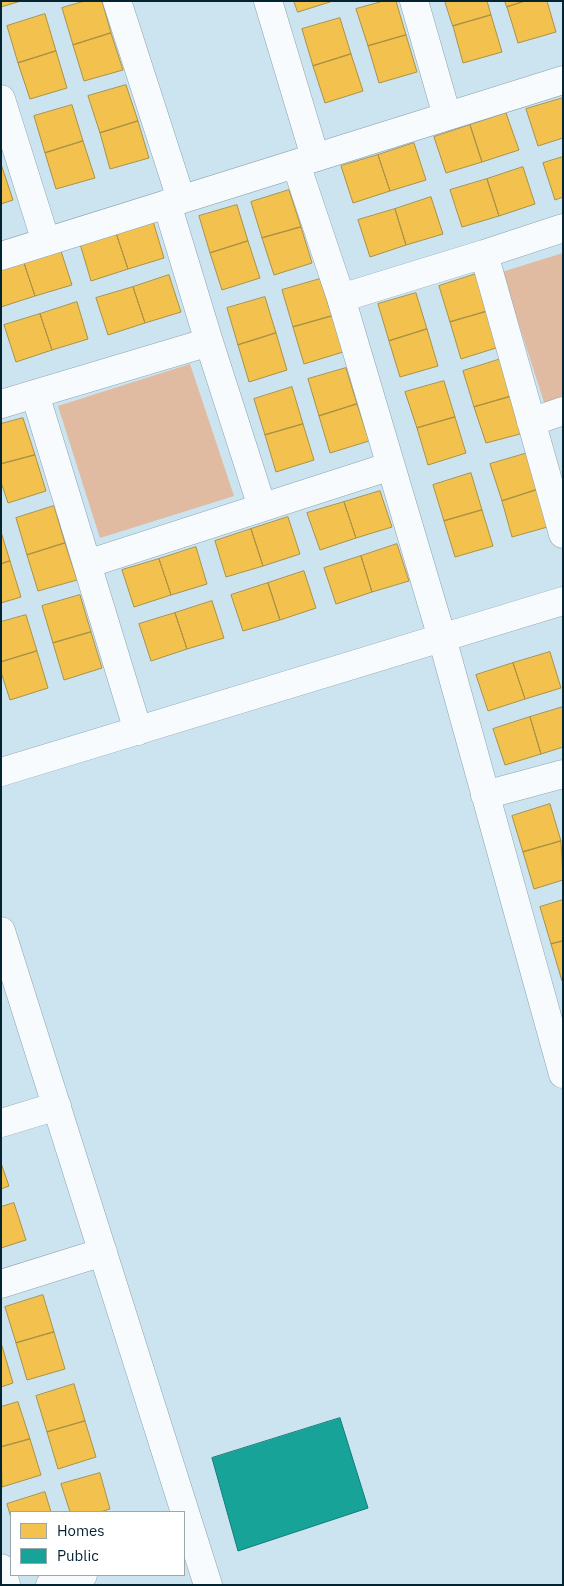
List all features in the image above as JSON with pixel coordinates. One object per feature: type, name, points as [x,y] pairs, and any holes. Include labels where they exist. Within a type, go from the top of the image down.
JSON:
[{"type":"street","points":[[117,1],[174,202],[209,342],[262,507]]},
{"type":"street","points":[[268,1],[305,160],[341,298],[442,638],[563,1074]]},
{"type":"street","points":[[414,1],[447,116]]},
{"type":"street","points":[[1,256],[563,80]]},
{"type":"street","points":[[1,99],[46,242]]},
{"type":"street","points":[[341,298],[563,228]]},
{"type":"street","points":[[484,254],[563,534]]},
{"type":"street","points":[[1,404],[209,342]]},
{"type":"street","points":[[35,394],[138,731]]},
{"type":"street","points":[[531,422],[563,411]]},
{"type":"street","points":[[87,564],[391,466]]},
{"type":"street","points":[[2,769],[138,731],[563,600]]},
{"type":"street","points":[[485,794],[563,774]]},
{"type":"street","points":[[1,931],[103,1252],[180,1511]]},
{"type":"street","points":[[1,1123],[57,1106]]},
{"type":"street","points":[[1,1284],[103,1252]]},
{"type":"street","points":[[185,1529],[208,1585]]},
{"type":"street","points":[[1,1568],[6,1585]]},
{"type":"street","points":[[50,1585],[80,1576]]},
{"type":"shaded area","points":[[563,253],[563,399],[545,405],[502,272]]},
{"type":"shaded area","points":[[190,364],[234,496],[100,538],[58,406]]},
{"type":"building: Homes","points":[[1,1],[21,1],[1,7]]},
{"type":"building: Homes","points":[[85,1],[102,1],[111,33],[73,45],[62,8]]},
{"type":"building: Homes","points":[[294,1],[333,1],[298,12]]},
{"type":"building: Homes","points":[[384,1],[396,1],[406,35],[368,46],[356,9]]},
{"type":"building: Homes","points":[[445,1],[487,1],[491,15],[453,26]]},
{"type":"building: Homes","points":[[505,1],[525,1],[507,7]]},
{"type":"building: Homes","points":[[525,1],[547,1],[556,32],[518,43],[507,7]]},
{"type":"building: Homes","points":[[45,14],[56,51],[18,63],[7,26]]},
{"type":"building: Homes","points":[[491,15],[502,52],[463,63],[453,26]]},
{"type":"building: Homes","points":[[340,18],[351,54],[313,66],[302,29]]},
{"type":"building: Homes","points":[[111,33],[123,70],[84,81],[73,45]]},
{"type":"building: Homes","points":[[406,35],[417,72],[379,83],[368,46]]},
{"type":"building: Homes","points":[[56,51],[67,88],[30,99],[18,63]]},
{"type":"building: Homes","points":[[351,54],[363,91],[325,103],[313,66]]},
{"type":"building: Homes","points":[[126,85],[138,121],[100,133],[88,96]]},
{"type":"building: Homes","points":[[563,98],[563,138],[538,146],[526,109]]},
{"type":"building: Homes","points":[[72,105],[83,141],[45,153],[34,116]]},
{"type":"building: Homes","points":[[506,113],[519,150],[482,162],[470,125]]},
{"type":"building: Homes","points":[[138,121],[149,158],[110,169],[100,133]]},
{"type":"building: Homes","points":[[470,125],[482,162],[446,173],[434,137]]},
{"type":"building: Homes","points":[[83,141],[95,178],[56,189],[45,153]]},
{"type":"building: Homes","points":[[414,143],[426,180],[390,191],[378,155]]},
{"type":"building: Homes","points":[[378,155],[390,191],[353,203],[341,166]]},
{"type":"building: Homes","points":[[563,157],[563,197],[555,200],[543,163]]},
{"type":"building: Homes","points":[[1,164],[13,200],[1,204]]},
{"type":"building: Homes","points":[[523,167],[535,204],[499,216],[487,179]]},
{"type":"building: Homes","points":[[487,179],[499,216],[462,227],[450,190]]},
{"type":"building: Homes","points":[[289,190],[301,227],[262,238],[251,202]]},
{"type":"building: Homes","points":[[431,197],[443,234],[406,245],[395,209]]},
{"type":"building: Homes","points":[[237,205],[248,241],[210,253],[199,216]]},
{"type":"building: Homes","points":[[395,209],[406,245],[370,257],[358,220]]},
{"type":"building: Homes","points":[[153,221],[164,258],[128,269],[116,233]]},
{"type":"building: Homes","points":[[301,227],[312,263],[274,275],[262,238]]},
{"type":"building: Homes","points":[[116,233],[128,269],[91,281],[80,244]]},
{"type":"building: Homes","points":[[248,241],[260,278],[222,290],[210,253]]},
{"type":"building: Homes","points":[[60,248],[72,285],[35,296],[23,260]]},
{"type":"building: Homes","points":[[23,260],[35,296],[1,307],[1,267]]},
{"type":"building: Homes","points":[[476,274],[488,311],[450,322],[439,286]]},
{"type":"building: Homes","points":[[169,275],[181,312],[145,323],[133,287]]},
{"type":"building: Homes","points":[[320,279],[332,316],[293,327],[282,290]]},
{"type":"building: Homes","points":[[133,287],[145,323],[108,335],[96,298]]},
{"type":"building: Homes","points":[[416,293],[427,329],[389,341],[378,304]]},
{"type":"building: Homes","points":[[265,297],[276,333],[238,345],[227,308]]},
{"type":"building: Homes","points":[[77,302],[88,339],[52,350],[40,314]]},
{"type":"building: Homes","points":[[488,311],[499,347],[461,359],[450,322]]},
{"type":"building: Homes","points":[[40,314],[52,350],[16,362],[4,325]]},
{"type":"building: Homes","points":[[332,316],[343,352],[304,364],[293,327]]},
{"type":"building: Homes","points":[[427,329],[438,366],[400,377],[389,341]]},
{"type":"building: Homes","points":[[276,333],[287,370],[249,382],[238,345]]},
{"type":"building: Homes","points":[[501,359],[512,396],[474,407],[463,371]]},
{"type":"building: Homes","points":[[346,368],[357,404],[319,416],[308,379]]},
{"type":"building: Homes","points":[[444,381],[455,417],[417,428],[405,392]]},
{"type":"building: Homes","points":[[292,387],[303,424],[265,435],[254,399]]},
{"type":"building: Homes","points":[[512,396],[524,433],[486,443],[474,407]]},
{"type":"building: Homes","points":[[357,404],[369,441],[330,453],[319,416]]},
{"type":"building: Homes","points":[[455,417],[466,453],[428,465],[417,428]]},
{"type":"building: Homes","points":[[23,418],[35,455],[1,464],[1,424]]},
{"type":"building: Homes","points":[[303,424],[314,460],[276,472],[265,435]]},
{"type":"building: Homes","points":[[528,453],[539,489],[502,501],[490,464]]},
{"type":"building: Homes","points":[[35,455],[46,491],[8,503],[1,482],[1,464]]},
{"type":"building: Homes","points":[[471,473],[482,510],[444,521],[433,485]]},
{"type":"building: Homes","points":[[539,489],[551,526],[512,537],[502,501]]},
{"type":"building: Homes","points":[[380,491],[392,527],[356,538],[344,502]]},
{"type":"building: Homes","points":[[344,502],[356,538],[320,550],[307,513]]},
{"type":"building: Homes","points":[[54,506],[65,543],[27,555],[16,518]]},
{"type":"building: Homes","points":[[482,510],[493,546],[455,557],[444,521]]},
{"type":"building: Homes","points":[[288,517],[300,554],[263,566],[251,529]]},
{"type":"building: Homes","points":[[251,529],[263,566],[226,577],[215,541]]},
{"type":"building: Homes","points":[[1,532],[10,561],[1,564]]},
{"type":"building: Homes","points":[[65,543],[77,580],[38,591],[27,555]]},
{"type":"building: Homes","points":[[397,544],[409,581],[372,592],[361,556]]},
{"type":"building: Homes","points":[[196,547],[207,584],[171,595],[159,559]]},
{"type":"building: Homes","points":[[361,556],[372,592],[336,604],[324,568]]},
{"type":"building: Homes","points":[[159,559],[171,595],[134,607],[122,570]]},
{"type":"building: Homes","points":[[10,561],[21,597],[1,603],[1,564]]},
{"type":"building: Homes","points":[[304,571],[316,608],[280,620],[268,583]]},
{"type":"building: Homes","points":[[268,583],[280,620],[243,631],[231,595]]},
{"type":"building: Homes","points":[[80,595],[91,632],[53,643],[42,606]]},
{"type":"building: Homes","points":[[212,601],[224,638],[187,649],[175,613]]},
{"type":"building: Homes","points":[[175,613],[187,649],[151,661],[139,624]]},
{"type":"building: Homes","points":[[26,615],[37,651],[1,662],[1,622]]},
{"type":"building: Homes","points":[[91,632],[102,668],[64,680],[53,643]]},
{"type":"building: Homes","points":[[37,651],[48,688],[10,700],[1,672],[1,662]]},
{"type":"building: Homes","points":[[550,652],[561,688],[525,699],[513,663]]},
{"type":"building: Homes","points":[[513,663],[525,699],[488,711],[476,675]]},
{"type":"building: Homes","points":[[563,707],[563,747],[541,754],[530,717]]},
{"type":"building: Homes","points":[[530,717],[541,754],[505,765],[493,729]]},
{"type":"building: Homes","points":[[550,804],[561,841],[523,852],[512,816]]},
{"type":"building: Homes","points":[[561,841],[563,880],[534,889],[523,852]]},
{"type":"building: Homes","points":[[563,900],[563,941],[551,944],[540,907]]},
{"type":"building: Homes","points":[[563,941],[563,980],[562,981],[551,944]]},
{"type":"building: Homes","points":[[1,1163],[9,1186],[1,1189]]},
{"type":"building: Homes","points":[[14,1203],[26,1240],[1,1248],[1,1207]]},
{"type":"building: Homes","points":[[43,1295],[54,1332],[16,1343],[5,1307]]},
{"type":"building: Homes","points":[[54,1332],[65,1369],[27,1380],[16,1343]]},
{"type":"building: Homes","points":[[1,1347],[13,1383],[1,1387]]},
{"type":"building: Homes","points":[[74,1384],[85,1421],[47,1432],[36,1396]]},
{"type":"building: Homes","points":[[18,1402],[30,1439],[1,1447],[1,1407]]},
{"type":"building: Homes","points":[[85,1421],[96,1457],[58,1469],[47,1432]]},
{"type":"building: Homes","points":[[30,1439],[41,1475],[2,1487],[1,1447]]},
{"type":"building: Homes","points":[[100,1473],[110,1509],[103,1511],[70,1511],[61,1484]]},
{"type":"building: Homes","points":[[45,1492],[51,1511],[10,1511],[10,1514],[7,1504]]},
{"type":"building: Public","points":[[340,1418],[368,1508],[238,1551],[212,1458]]}]
